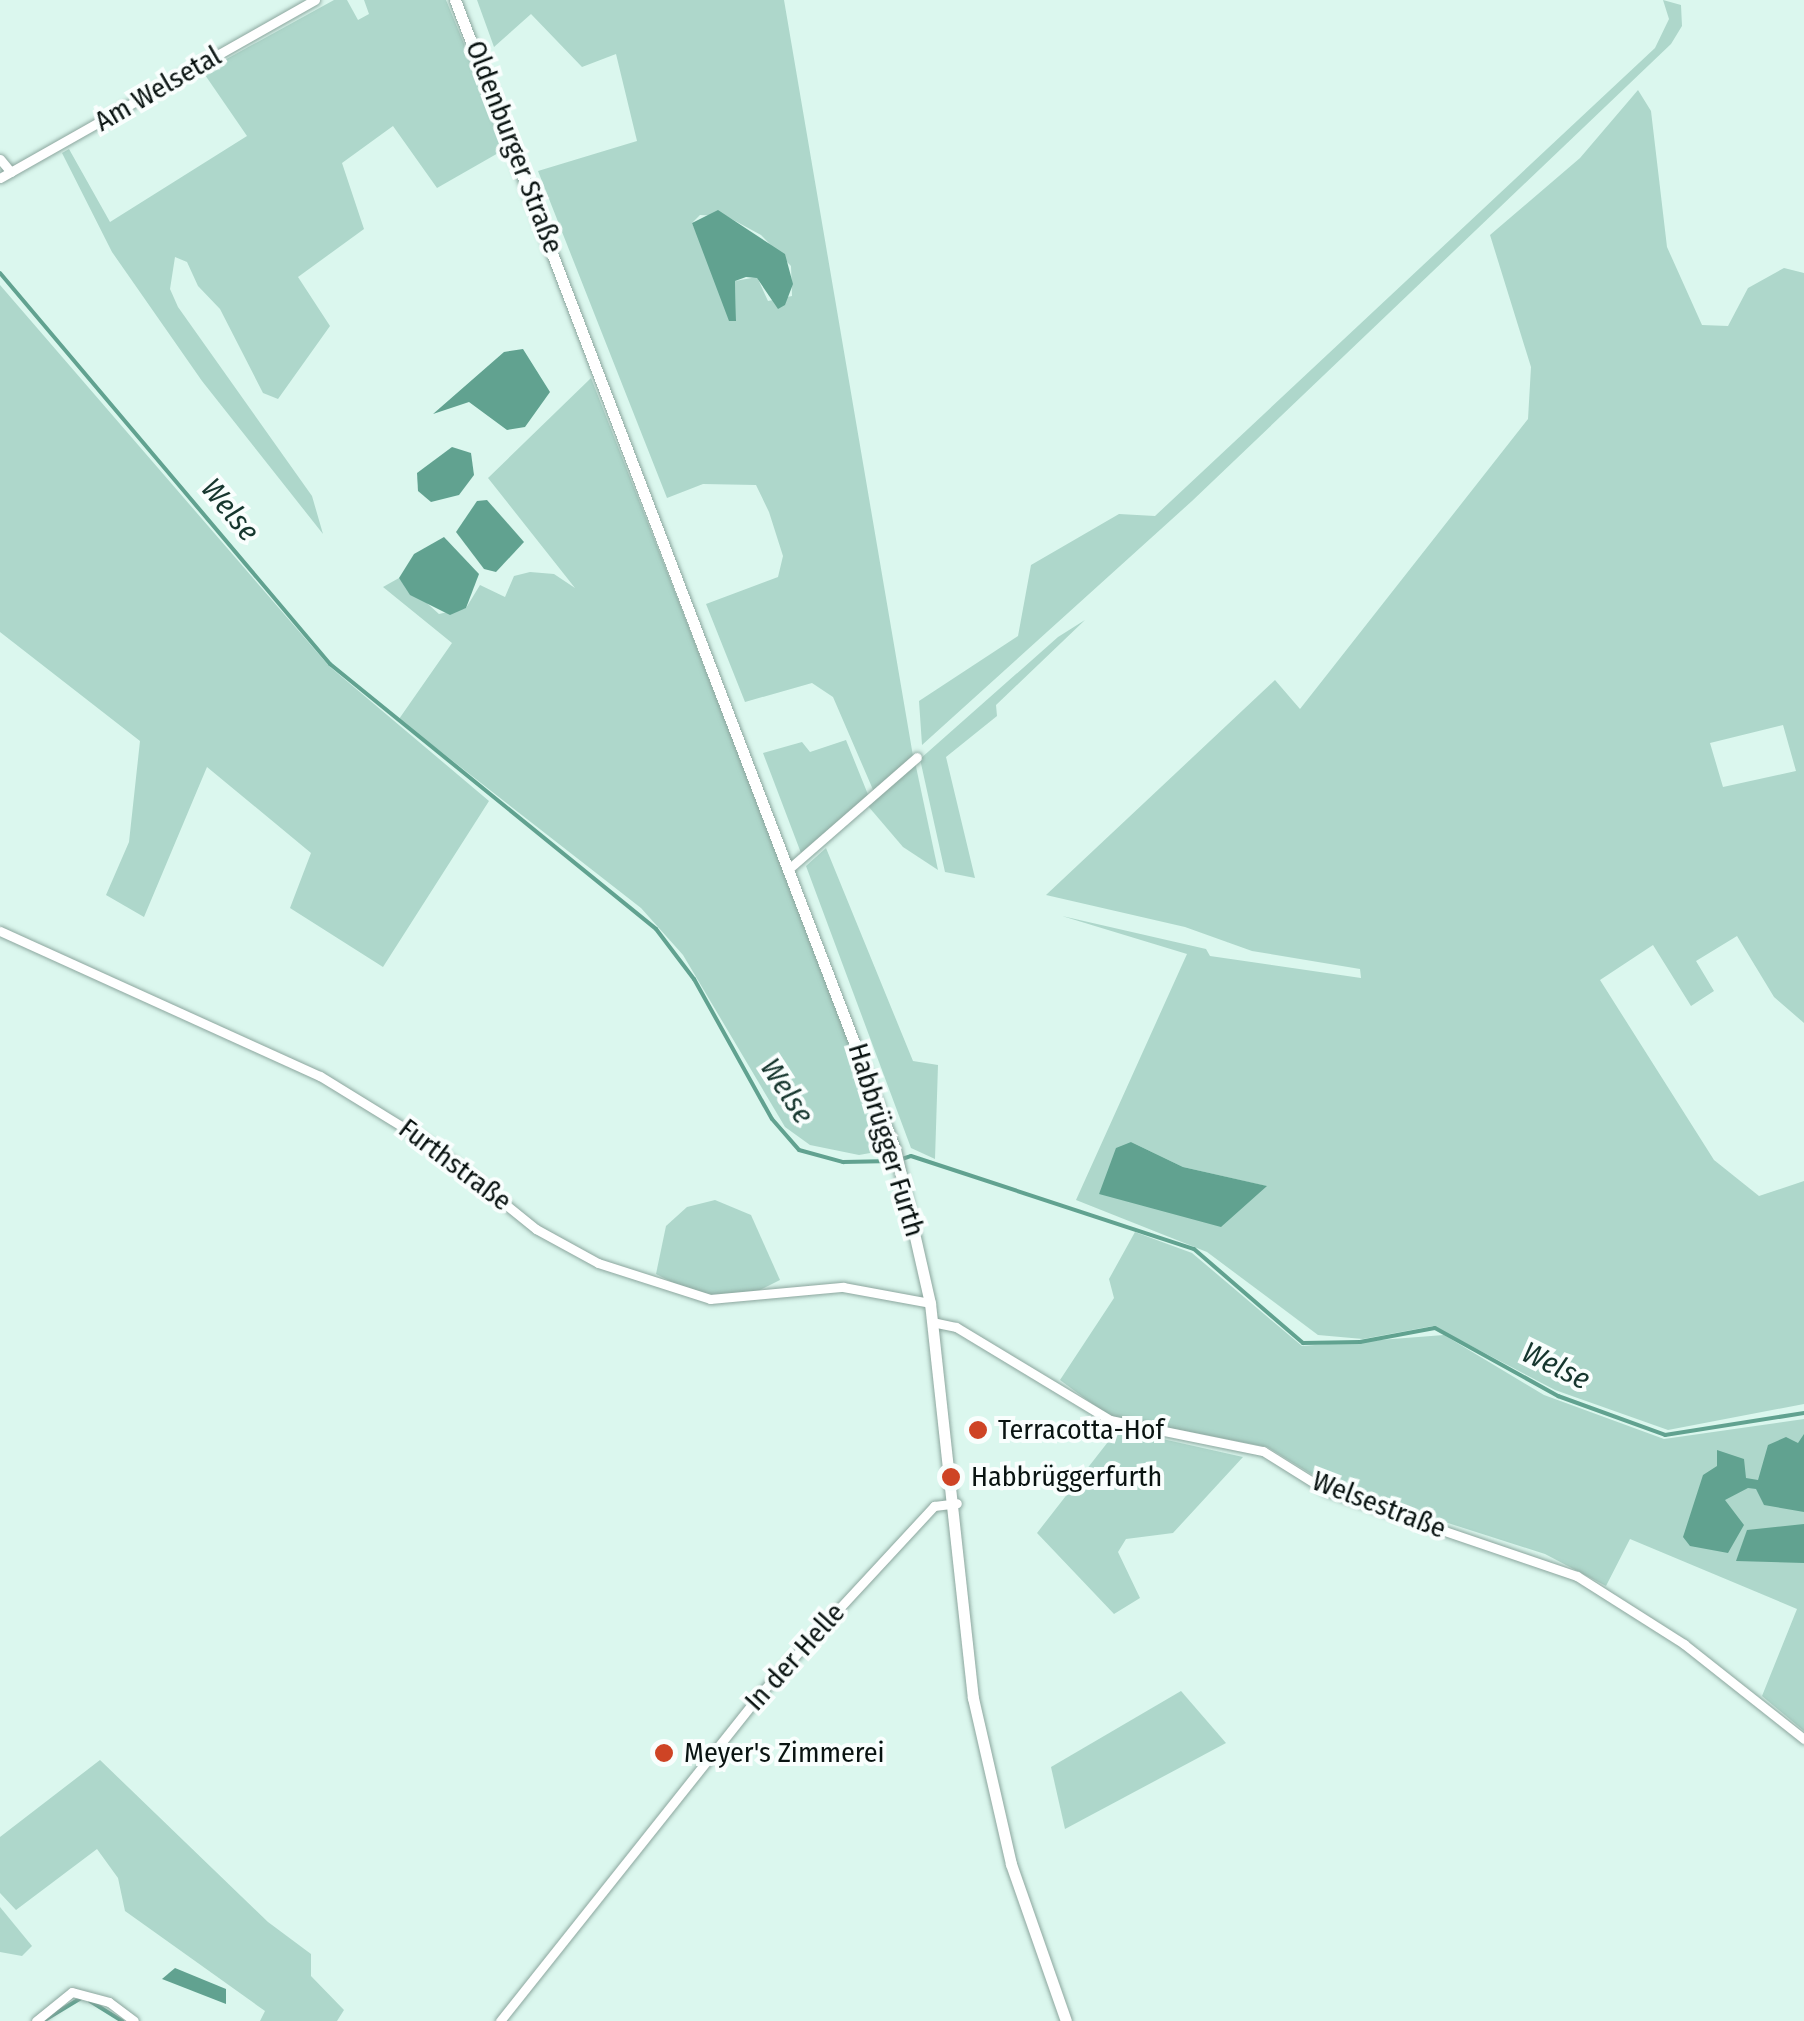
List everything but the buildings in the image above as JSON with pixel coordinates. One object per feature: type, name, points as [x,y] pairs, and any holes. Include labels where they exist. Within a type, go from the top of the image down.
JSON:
[{"type":"street","name":"Am Welsetal","points":[[0,178],[315,0]]},
{"type":"street","name":"Oldenburger Straße","points":[[456,0],[571,295]]},
{"type":"street","points":[[0,158],[11,172]]},
{"type":"street","name":"Habbrügger Furth","points":[[571,295],[895,1150],[930,1303],[973,1698],[997,1812],[1066,2021]]},
{"type":"street","points":[[790,867],[916,756]]},
{"type":"street","name":"Furthstraße","points":[[0,931],[369,1102],[536,1229],[598,1263],[710,1298],[844,1287],[930,1303]]},
{"type":"street","name":"Welsestraße","points":[[932,1322],[956,1327],[1110,1420],[1263,1451],[1327,1491],[1577,1576],[1684,1644],[1804,1738]]},
{"type":"street","name":"In der Helle","points":[[500,2021],[759,1696],[934,1506],[954,1503]]},
{"type":"street","points":[[36,2021],[72,1992],[109,2002],[134,2021]]},
{"type":"shaded area","points":[[334,0],[347,0],[358,20],[369,14],[364,0],[446,0],[507,148],[437,188],[393,126],[342,163],[364,229],[298,277],[330,326],[278,399],[263,393],[220,309],[198,286],[187,262],[175,257],[170,289],[178,307],[312,496],[323,534],[202,381],[112,252],[62,153],[69,149],[110,222],[247,136],[203,72]]},
{"type":"shaded area","points":[[477,0],[784,0],[913,756],[874,792],[833,697],[812,683],[745,702],[706,604],[778,577],[783,556],[769,512],[756,485],[703,484],[667,498],[538,171],[637,141],[616,54],[582,67],[531,14],[494,47]],"holes":[[[700,215],[726,216],[761,235],[791,266],[792,296],[768,301],[757,277],[735,281],[736,321],[692,223]]]},
{"type":"shaded area","points":[[1663,0],[1681,5],[1682,26],[1671,44],[1192,501],[922,745],[919,701],[1018,636],[1031,565],[1119,514],[1155,516],[1655,48],[1669,19]]},
{"type":"shaded area","points":[[1638,90],[1651,111],[1667,247],[1702,325],[1728,326],[1748,288],[1784,268],[1804,273],[1804,1023],[1774,997],[1737,936],[1696,961],[1714,991],[1691,1006],[1653,945],[1600,980],[1714,1160],[1759,1196],[1804,1181],[1804,1404],[1668,1430],[1555,1390],[1433,1326],[1363,1339],[1318,1335],[1207,1252],[1076,1200],[1187,954],[1062,916],[1206,949],[1210,956],[1361,978],[1360,969],[1252,951],[1185,927],[1046,895],[1275,680],[1300,709],[1528,419],[1531,367],[1490,235],[1580,158]],"holes":[[[1783,725],[1796,771],[1723,787],[1710,743]],[[1131,1142],[1183,1167],[1266,1186],[1099,1194]]]},
{"type":"shaded area","points":[[718,210],[785,254],[793,284],[785,305],[778,309],[757,278],[746,277],[735,281],[736,321],[729,321],[692,223]]},
{"type":"shaded area","points":[[0,285],[329,666],[489,801],[383,967],[290,908],[311,853],[207,767],[144,917],[106,895],[129,842],[140,741],[0,632]]},
{"type":"shaded area","points":[[523,349],[550,392],[525,427],[507,430],[469,402],[433,414],[504,352]]},
{"type":"shaded area","points":[[591,378],[869,1087],[887,1150],[859,1155],[810,1145],[785,1127],[683,955],[641,908],[399,719],[452,643],[383,587],[399,578],[439,614],[466,608],[480,585],[505,597],[514,576],[530,572],[554,574],[575,588],[488,478]]},
{"type":"shaded area","points":[[452,447],[471,453],[474,475],[459,495],[431,502],[418,491],[417,473]]},
{"type":"shaded area","points":[[487,500],[524,542],[496,572],[484,569],[456,532],[477,501]]},
{"type":"shaded area","points":[[444,537],[479,574],[466,608],[450,615],[410,595],[399,578],[414,554]]},
{"type":"shaded area","points":[[1085,620],[996,705],[997,716],[946,757],[975,878],[945,872],[920,759],[1058,637]]},
{"type":"shaded area","points":[[846,740],[869,797],[801,853],[763,753],[802,742],[810,752]]},
{"type":"shaded area","points":[[915,762],[938,870],[903,847],[868,806]]},
{"type":"shaded area","points":[[826,848],[913,1061],[938,1065],[935,1159],[911,1148],[806,866]]},
{"type":"shaded area","points":[[1131,1142],[1183,1167],[1267,1186],[1221,1227],[1099,1194],[1116,1148]]},
{"type":"shaded area","points":[[715,1200],[751,1215],[780,1280],[744,1298],[701,1297],[656,1274],[666,1226],[687,1207]]},
{"type":"shaded area","points":[[1135,1232],[1192,1253],[1302,1346],[1444,1335],[1544,1395],[1664,1439],[1804,1419],[1804,1731],[1762,1696],[1797,1609],[1630,1539],[1606,1586],[1545,1554],[1329,1485],[1267,1447],[1109,1416],[1060,1380],[1114,1298],[1109,1279]]},
{"type":"shaded area","points":[[1118,1429],[1243,1457],[1173,1533],[1126,1539],[1118,1552],[1140,1598],[1114,1614],[1037,1533]]},
{"type":"shaded area","points":[[1804,1434],[1804,1512],[1764,1505],[1756,1489],[1748,1488],[1725,1500],[1744,1525],[1728,1553],[1690,1546],[1683,1537],[1703,1475],[1717,1466],[1717,1450],[1744,1459],[1746,1478],[1758,1480],[1768,1445],[1786,1437],[1798,1443]]},
{"type":"shaded area","points":[[1804,1524],[1804,1563],[1736,1561],[1747,1530]]},
{"type":"shaded area","points":[[1181,1691],[1226,1743],[1065,1829],[1051,1767]]},
{"type":"shaded area","points":[[100,1760],[268,1922],[311,1954],[311,1976],[344,2010],[337,2021],[260,2021],[265,2011],[125,1911],[118,1878],[97,1849],[16,1910],[0,1893],[0,1837]]},
{"type":"shaded area","points":[[0,1907],[32,1946],[22,1956],[0,1952]]},
{"type":"shaded area","points":[[175,1968],[226,1989],[226,2004],[162,1979]]},
{"type":"waterway","name":"Welse","points":[[0,273],[330,664],[656,929],[694,979],[772,1119],[799,1150],[843,1162],[893,1161]]},
{"type":"waterway","name":"Welse","points":[[902,1159],[911,1156],[1194,1249],[1303,1343],[1360,1342],[1435,1328],[1558,1396],[1665,1435],[1804,1413]]},
{"type":"waterway","points":[[43,2021],[81,1998]]},
{"type":"waterway","points":[[90,2001],[122,2021]]},
{"type":"place","name":"Terracotta-Hof","points":[[978,1430]]},
{"type":"place","name":"Habbrüggerfurth","points":[[951,1477]]},
{"type":"place","name":"Meyer's Zimmerei","points":[[664,1753]]}]
